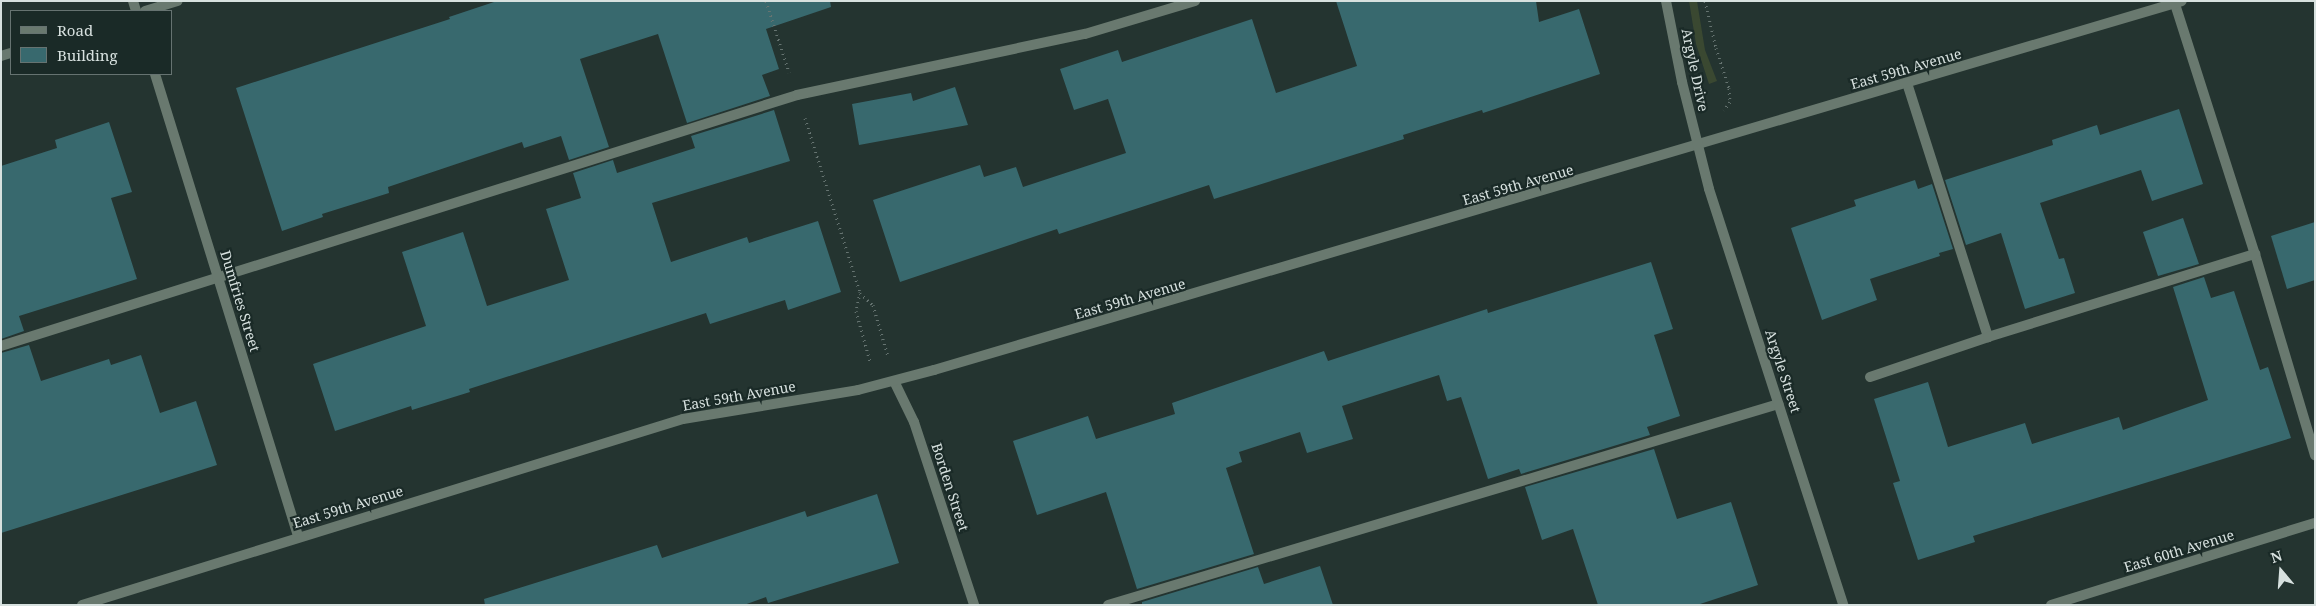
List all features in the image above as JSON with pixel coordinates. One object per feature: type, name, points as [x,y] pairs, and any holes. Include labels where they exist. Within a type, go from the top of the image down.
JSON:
[{"type":"street","points":[[148,10],[177,1]]},
{"type":"street","points":[[1,346],[797,95],[1085,34],[1195,1]]},
{"type":"street","name":"Argyle Drive","points":[[1666,1],[1698,145]]},
{"type":"street","points":[[2178,2],[2315,455]]},
{"type":"street","name":"East 59th Avenue","points":[[82,605],[683,419],[858,390],[894,381],[1077,329],[2178,2]]},
{"type":"street","name":"Dumfries Street","points":[[156,75],[298,537]]},
{"type":"street","points":[[1907,83],[1988,337]]},
{"type":"street","name":"Argyle Street","points":[[1698,145],[1709,189],[1780,404],[1843,605]]},
{"type":"street","points":[[1870,377],[1988,337],[2255,254]]},
{"type":"street","name":"Borden Street","points":[[894,381],[914,422],[974,605]]},
{"type":"street","points":[[1108,605],[1780,404]]},
{"type":"street","name":"East 60th Avenue","points":[[2051,605],[2315,523]]},
{"type":"path","points":[[766,1],[860,292],[873,305],[884,340]]},
{"type":"path","points":[[1705,1],[1730,102]]},
{"type":"path","points":[[860,292],[856,311],[866,345]]},
{"type":"green space","points":[[1689,1],[1697,1],[1705,50],[1717,81],[1709,84],[1696,44]]},
{"type":"building","points":[[497,1],[830,1],[831,7],[766,29],[779,69],[762,75],[770,96],[687,123],[658,34],[580,59],[609,147],[569,160],[561,136],[524,148],[522,142],[388,187],[389,193],[322,214],[323,217],[282,231],[236,88],[450,19],[449,17]]},
{"type":"building","points":[[1336,1],[1536,1],[1539,22],[1579,9],[1600,74],[1483,113],[1482,110],[1403,135],[1404,139],[1214,199],[1209,185],[1059,234],[1057,229],[900,282],[873,200],[980,165],[984,177],[1016,167],[1023,187],[1126,153],[1108,99],[1074,110],[1060,69],[1118,50],[1122,62],[1252,19],[1276,93],[1357,66]]},
{"type":"building","points":[[955,87],[968,125],[859,145],[852,104],[911,93],[913,101]]},
{"type":"building","points":[[2179,109],[2203,184],[2152,201],[2141,170],[2040,203],[2059,259],[2064,258],[2075,293],[2025,309],[2001,233],[1966,245],[1945,180],[2053,145],[2052,140],[2097,125],[2100,135]]},
{"type":"building","points":[[774,110],[790,161],[652,203],[671,262],[747,237],[749,243],[818,221],[841,292],[788,310],[785,300],[710,324],[706,313],[469,389],[470,392],[412,410],[411,406],[335,431],[313,364],[426,326],[402,252],[463,232],[487,306],[569,280],[546,209],[581,198],[573,173],[613,160],[617,173],[695,148],[691,136]]},
{"type":"building","points":[[109,122],[132,192],[111,198],[137,279],[19,316],[24,331],[1,339],[1,166],[57,148],[55,140]]},
{"type":"building","points":[[1915,180],[1918,189],[1932,184],[1953,249],[1939,253],[1940,256],[1870,279],[1877,300],[1822,320],[1791,228],[1856,206],[1854,200]]},
{"type":"building","points":[[2183,218],[2199,264],[2158,276],[2143,232]]},
{"type":"building","points":[[2315,222],[2315,280],[2287,289],[2271,236]]},
{"type":"building","points":[[1651,262],[1673,329],[1654,335],[1680,416],[1647,427],[1650,435],[1521,474],[1519,469],[1488,479],[1461,397],[1447,401],[1439,375],[1342,406],[1353,439],[1307,453],[1300,432],[1239,452],[1242,462],[1226,468],[1254,554],[1137,589],[1106,492],[1037,515],[1013,441],[1088,416],[1096,439],[1175,414],[1172,403],[1324,351],[1328,361],[1487,309],[1488,313]]},
{"type":"building","points":[[2204,277],[2211,298],[2234,291],[2260,370],[2268,367],[2291,438],[1973,536],[1975,542],[1918,560],[1893,483],[1900,481],[1874,399],[1928,382],[1948,447],[2025,423],[2032,444],[2119,417],[2123,430],[2208,400],[2173,287]]},
{"type":"building","points":[[29,345],[41,381],[109,359],[111,365],[141,355],[160,413],[196,401],[217,465],[1,533],[1,353]]},
{"type":"building","points":[[1654,449],[1677,519],[1731,502],[1758,585],[1697,605],[1598,605],[1573,529],[1542,540],[1525,487]]},
{"type":"building","points":[[877,494],[899,563],[768,603],[766,597],[744,605],[485,605],[484,599],[657,545],[662,558],[805,511],[807,517]]},
{"type":"building","points":[[1320,566],[1333,605],[1142,605],[1142,602],[1258,567],[1264,584]]}]
